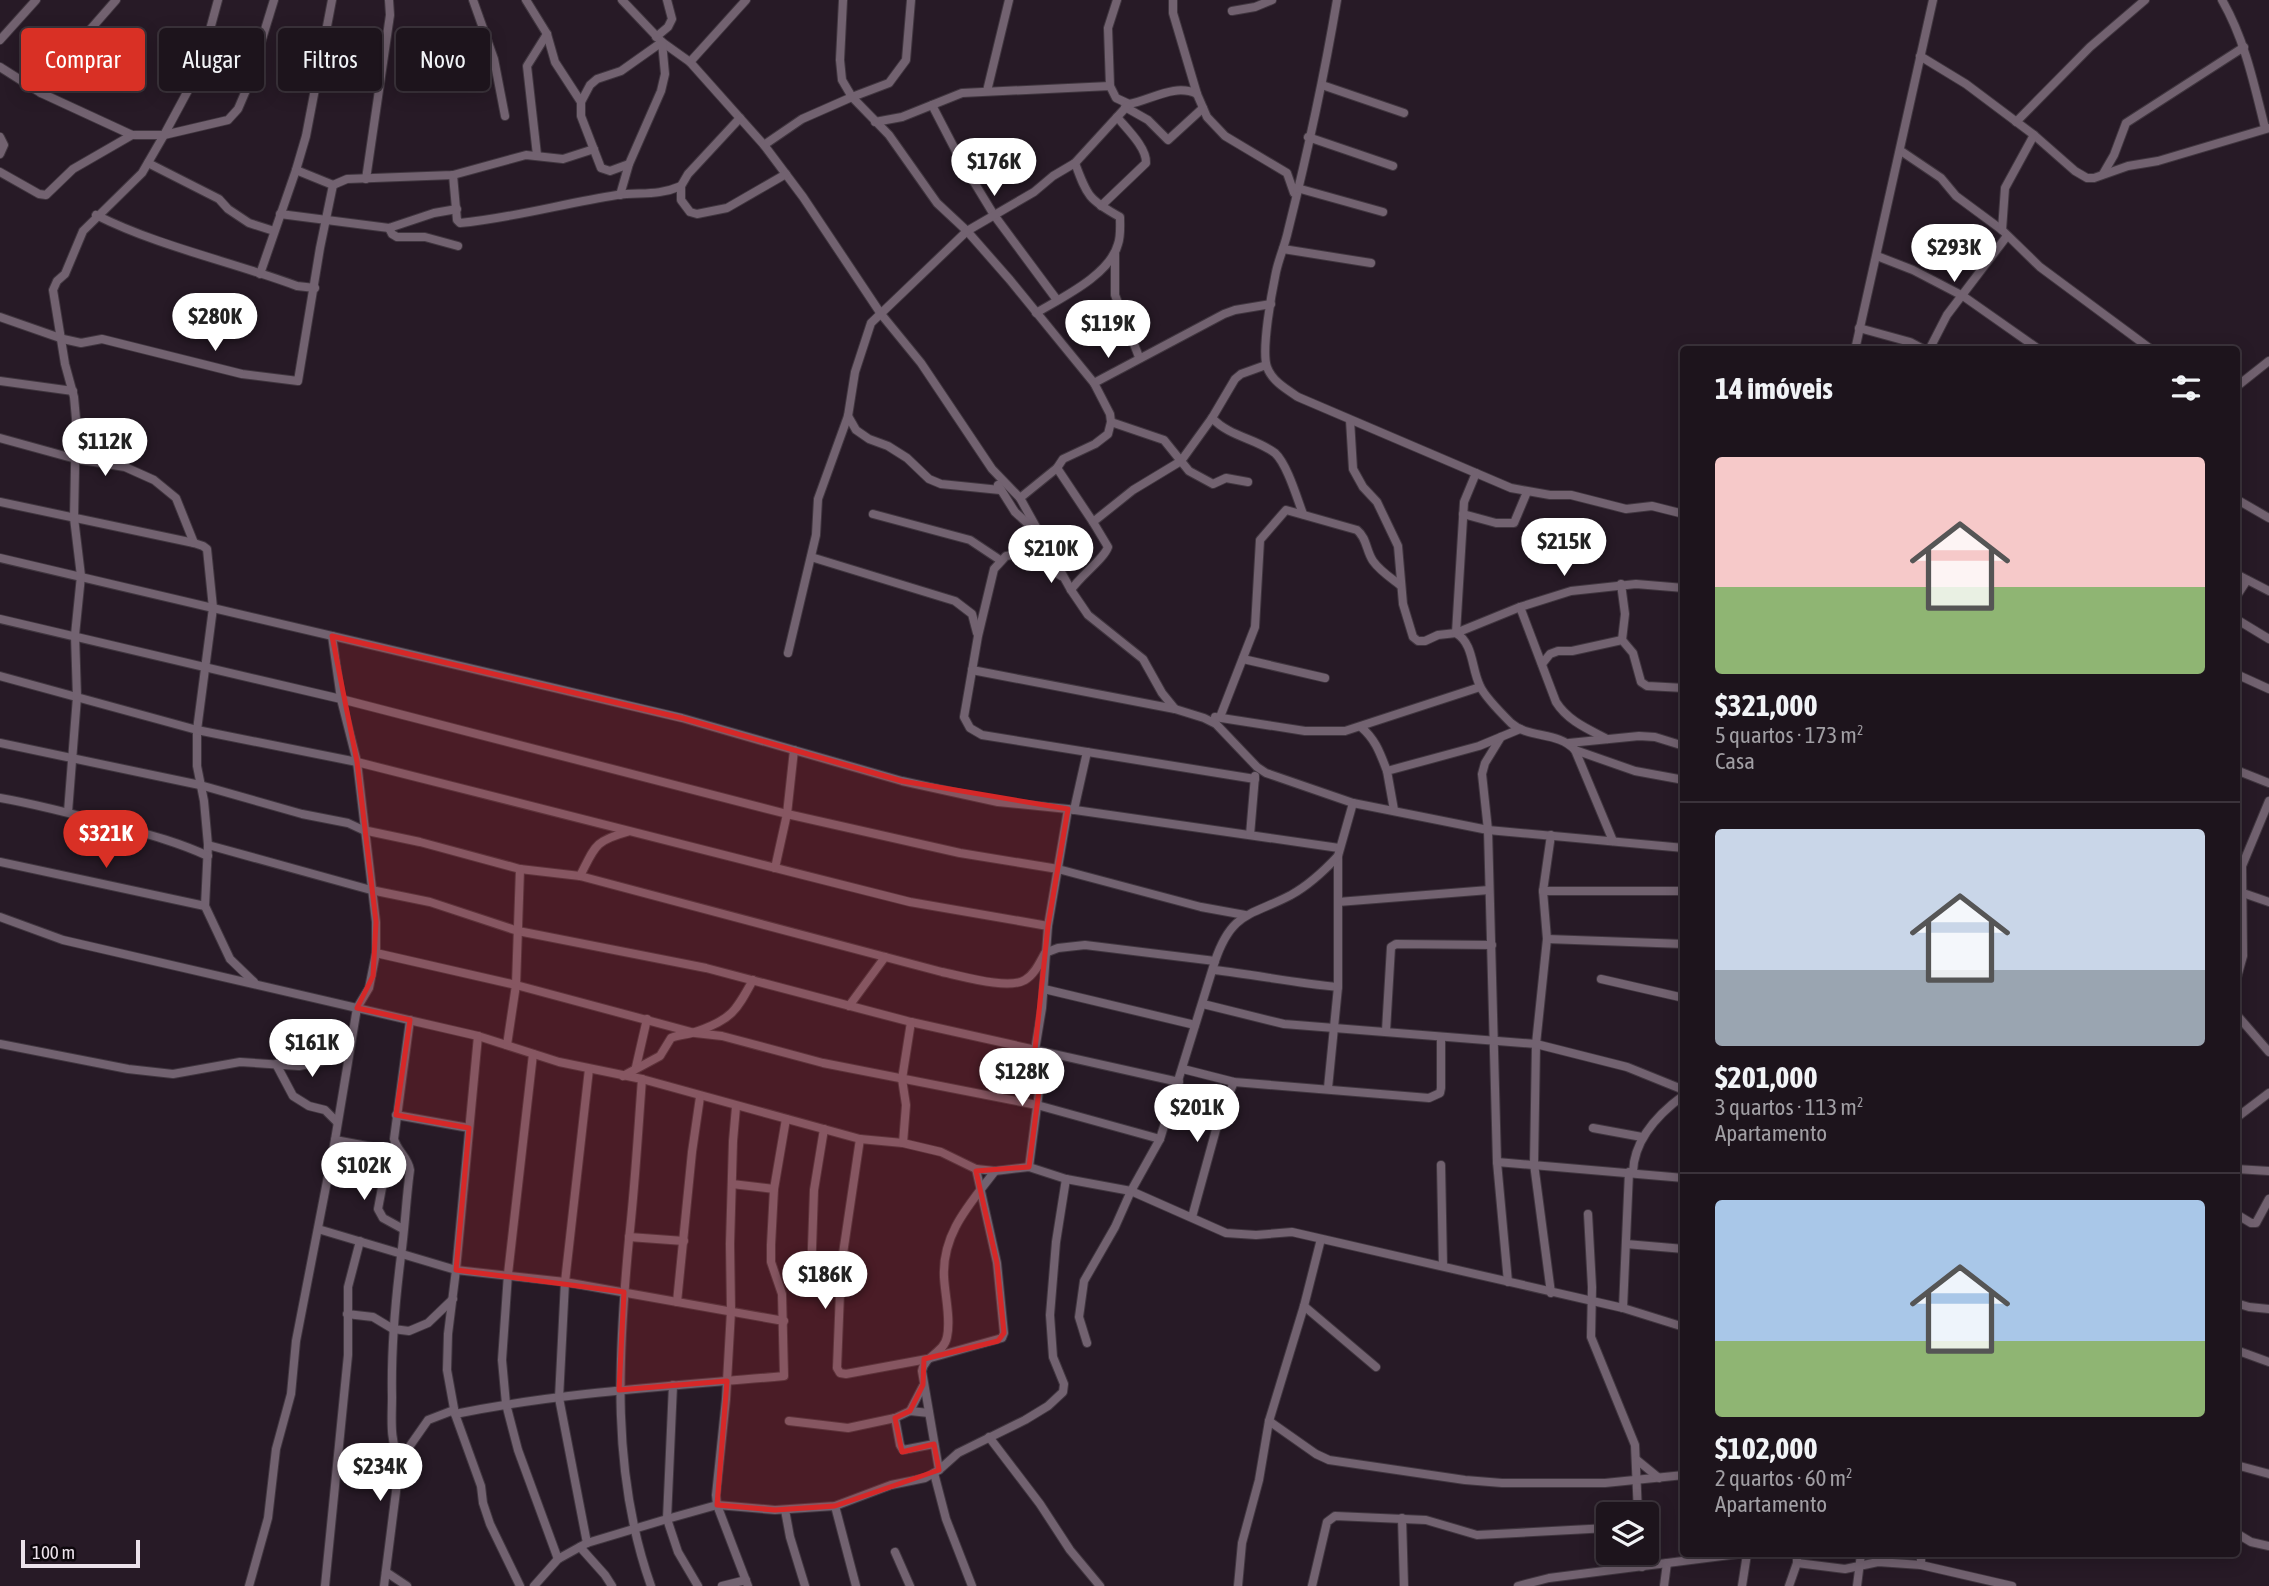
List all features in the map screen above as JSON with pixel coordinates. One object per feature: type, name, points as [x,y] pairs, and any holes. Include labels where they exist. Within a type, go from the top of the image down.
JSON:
[{"type":"street","points":[[0,40],[36,0]]},
{"type":"street","points":[[41,93],[69,53],[116,0]]},
{"type":"street","points":[[68,813],[74,758],[77,697],[75,635],[80,576],[74,519],[76,419],[53,290],[57,281],[65,274],[83,231],[96,215],[137,178],[164,135],[199,70],[218,0]]},
{"type":"street","points":[[0,67],[41,93],[132,135],[164,135],[221,122],[234,116],[247,88],[274,0]]},
{"type":"street","points":[[260,274],[306,135],[332,0]]},
{"type":"street","points":[[366,179],[390,15],[389,0]]},
{"type":"street","points":[[473,0],[494,59],[505,116]]},
{"type":"street","points":[[526,0],[547,34],[555,62],[581,102]]},
{"type":"street","points":[[622,0],[659,40],[690,62],[764,145],[881,314],[921,363],[992,469],[1020,498],[1071,590],[1088,615],[1143,659],[1162,693],[1175,709]]},
{"type":"street","points":[[629,164],[605,170],[601,168],[581,116],[581,102],[590,85],[597,79],[621,71],[659,40],[672,19],[667,0]]},
{"type":"street","points":[[690,62],[746,0]]},
{"type":"street","points":[[843,0],[839,60],[842,80],[852,97],[901,150],[937,203],[967,231],[1094,383],[1110,414],[1108,434],[1096,444],[1069,455],[1020,498]]},
{"type":"street","points":[[764,145],[802,119],[889,83],[906,60],[911,0]]},
{"type":"street","points":[[987,91],[1009,0]]},
{"type":"street","points":[[1116,0],[1108,28],[1110,86],[1116,98],[1149,120],[1168,140],[1203,108]]},
{"type":"street","points":[[1173,0],[1173,13],[1197,94],[1207,117],[1225,136],[1287,173],[1296,192]]},
{"type":"street","points":[[1232,11],[1255,7],[1272,0]]},
{"type":"street","points":[[1337,0],[1322,85],[1276,270],[1267,334],[1266,365],[1279,384],[1298,397],[1527,492],[1571,495],[1626,509],[1652,506],[1680,513]]},
{"type":"street","points":[[1856,346],[1933,0]]},
{"type":"street","points":[[2016,122],[2090,47],[2145,0]]},
{"type":"street","points":[[1920,56],[1966,84],[2034,135],[2081,176],[2095,178],[2120,167],[2158,161],[2267,128],[2244,47],[2222,0]]},
{"type":"street","points":[[537,155],[527,66],[547,34]]},
{"type":"street","points":[[620,195],[629,164],[661,92],[665,74],[659,40]]},
{"type":"street","points":[[2102,175],[2114,155],[2126,123],[2244,47]]},
{"type":"street","points":[[1322,85],[1404,113]]},
{"type":"street","points":[[875,122],[902,117],[962,93],[1110,86]]},
{"type":"street","points":[[788,653],[816,535],[818,499],[848,416],[855,372],[871,324],[967,231],[1034,192],[1075,163],[1127,106],[1177,90],[1189,90],[1197,94]]},
{"type":"street","points":[[932,104],[960,159],[994,215],[1057,300]]},
{"type":"street","points":[[1101,206],[1146,163],[1147,158],[1117,117]]},
{"type":"street","points":[[740,118],[688,174],[681,186],[681,200],[690,212],[697,214],[727,208],[786,174]]},
{"type":"street","points":[[0,172],[39,194],[46,195],[73,169],[132,135]]},
{"type":"street","points":[[1929,346],[1947,315],[2005,233],[2005,188],[2034,135]]},
{"type":"street","points":[[0,137],[4,145],[0,154]]},
{"type":"street","points":[[1308,137],[1393,166]]},
{"type":"street","points":[[296,170],[333,185],[347,178],[453,175],[526,155],[563,159],[594,149]]},
{"type":"street","points":[[1901,151],[1941,178],[1961,200],[2005,233],[2040,267],[2147,346]]},
{"type":"street","points":[[148,163],[219,199],[228,209],[249,223],[274,231]]},
{"type":"street","points":[[1036,313],[1098,273],[1119,242],[1120,217],[1090,197],[1075,163]]},
{"type":"street","points":[[453,175],[457,220],[460,223],[620,195],[654,195],[681,186]]},
{"type":"street","points":[[0,317],[81,343],[103,339],[200,365],[298,381],[333,185]]},
{"type":"street","points":[[1296,192],[1382,212]]},
{"type":"street","points":[[280,214],[390,228],[434,213],[457,209]]},
{"type":"street","points":[[96,215],[139,234],[260,274],[315,288]]},
{"type":"street","points":[[390,228],[392,234],[397,237],[425,237],[458,246]]},
{"type":"street","points":[[1283,249],[1371,262]]},
{"type":"street","points":[[1115,251],[1115,295],[1139,357]]},
{"type":"street","points":[[1877,256],[1913,270],[1963,296],[2034,346]]},
{"type":"street","points":[[1094,383],[1135,363],[1139,357],[1179,340],[1235,310],[1271,304]]},
{"type":"street","points":[[1859,328],[1918,346]]},
{"type":"street","points":[[2240,384],[2269,361]]},
{"type":"street","points":[[1093,522],[1133,490],[1181,461],[1212,418],[1235,379],[1266,365]]},
{"type":"street","points":[[0,381],[72,391]]},
{"type":"street","points":[[848,416],[856,430],[907,458],[929,479],[941,484],[1000,490]]},
{"type":"street","points":[[1212,418],[1224,430],[1274,453],[1286,471],[1303,514]]},
{"type":"street","points":[[1350,420],[1353,469],[1363,487],[1377,502],[1398,546],[1403,604],[1413,636],[1418,640],[1425,641],[1437,635],[1456,633],[1520,607],[1571,591],[1621,584],[1680,588]]},
{"type":"street","points":[[1111,422],[1164,440],[1193,474],[1213,484],[1226,478],[1248,482]]},
{"type":"street","points":[[0,438],[76,459],[125,467],[155,480],[176,498],[194,543]]},
{"type":"street","points":[[1057,468],[1108,547],[1106,553],[1084,573],[1071,590]]},
{"type":"street","points":[[992,469],[1000,490],[1014,512],[1042,536]]},
{"type":"street","points":[[1456,633],[1464,502],[1476,473]]},
{"type":"street","points":[[1463,514],[1496,523],[1514,523],[1527,492]]},
{"type":"street","points":[[2240,501],[2269,518]]},
{"type":"street","points":[[0,502],[194,543],[207,550],[213,608],[197,730],[197,766],[208,845],[205,906],[230,959],[256,984]]},
{"type":"street","points":[[1220,717],[1255,627],[1260,540],[1286,510],[1357,530],[1362,534],[1372,559],[1400,585]]},
{"type":"street","points":[[873,514],[970,540],[1000,560]]},
{"type":"street","points":[[1066,580],[1031,555],[1013,554],[1000,560],[993,569],[964,718],[970,729],[982,735],[1255,779]]},
{"type":"street","points":[[811,557],[955,601],[972,614],[978,636]]},
{"type":"street","points":[[0,558],[682,718],[902,781],[998,802],[1250,835],[1338,852]]},
{"type":"street","points":[[2240,576],[2269,591]]},
{"type":"street","points":[[2240,591],[2247,580]]},
{"type":"street","points":[[1621,584],[1625,614],[1622,640],[1633,653],[1641,682],[1647,686],[1680,688]]},
{"type":"street","points":[[1520,607],[1556,702],[1571,719],[1607,739]]},
{"type":"street","points":[[0,619],[341,699],[787,814],[960,853],[1058,869],[1201,907],[1245,915]]},
{"type":"street","points":[[2240,621],[2269,639]]},
{"type":"street","points":[[1456,633],[1467,644],[1480,687],[1520,729],[1613,765],[1680,779]]},
{"type":"street","points":[[249,1586],[268,1518],[276,1449],[291,1394],[296,1341],[335,1140],[356,1008],[369,988],[376,953],[376,922],[357,762],[341,699],[332,636]]},
{"type":"street","points":[[1542,664],[1550,654],[1558,651],[1572,651],[1622,640]]},
{"type":"street","points":[[1243,659],[1325,678]]},
{"type":"street","points":[[972,670],[1175,709],[1204,718],[1216,724],[1256,767],[1266,773],[1353,803],[1488,830],[1680,848]]},
{"type":"street","points":[[0,676],[197,730],[357,762],[910,902],[1048,926]]},
{"type":"street","points":[[2240,676],[2269,689]]},
{"type":"street","points":[[1204,718],[1220,717],[1305,731],[1345,731],[1480,687]]},
{"type":"street","points":[[1361,727],[1378,747],[1387,771],[1394,810]]},
{"type":"street","points":[[1387,771],[1479,746],[1520,729]]},
{"type":"street","points":[[1572,747],[1607,739],[1639,736],[1655,737],[1680,745]]},
{"type":"street","points":[[1501,737],[1485,763],[1482,774],[1488,830],[1497,1162],[1507,1282]]},
{"type":"street","points":[[0,743],[200,785],[302,814],[348,823],[363,830],[520,869],[579,876],[942,972],[1014,984],[1033,974],[1045,953],[1058,947],[1084,946],[1215,961]]},
{"type":"street","points":[[1572,747],[1613,841]]},
{"type":"street","points":[[775,868],[787,814],[794,751]]},
{"type":"street","points":[[1030,1167],[1037,1105],[1048,926],[1071,810],[1087,752]]},
{"type":"street","points":[[1250,835],[1256,767]]},
{"type":"street","points":[[2240,772],[2269,783]]},
{"type":"street","points":[[0,797],[187,846],[208,856]]},
{"type":"street","points":[[2240,861],[2269,801]]},
{"type":"street","points":[[1328,1088],[1338,986],[1338,852],[1353,803]]},
{"type":"street","points":[[579,876],[599,842],[606,837],[630,831]]},
{"type":"street","points":[[1551,835],[1544,891],[1547,939],[1536,1044],[1534,1164],[1551,1293]]},
{"type":"street","points":[[208,845],[371,890],[430,902],[517,931],[706,968],[911,1022],[1179,1082]]},
{"type":"street","points":[[1087,1343],[1079,1317],[1084,1281],[1160,1139],[1215,961],[1226,935],[1245,915],[1289,896],[1308,884],[1338,852]]},
{"type":"street","points":[[0,862],[205,906]]},
{"type":"street","points":[[507,1045],[516,985],[520,869]]},
{"type":"street","points":[[1338,902],[1489,890]]},
{"type":"street","points":[[1544,891],[1680,891]]},
{"type":"street","points":[[2240,892],[2269,902]]},
{"type":"street","points":[[0,918],[63,940],[478,1036],[533,1054],[589,1069],[642,1079],[860,1139],[903,1143],[941,1152],[976,1169],[995,1171],[1030,1167],[1066,1179],[1131,1191],[1226,1233],[1256,1235],[1292,1232],[1623,1308],[1680,1326]]},
{"type":"street","points":[[2240,924],[2243,956],[2240,967]]},
{"type":"street","points":[[1547,939],[1680,944]]},
{"type":"street","points":[[1386,1031],[1391,947],[1396,944],[1492,945]]},
{"type":"street","points":[[376,953],[516,985],[695,1033],[722,1036],[823,1063],[1037,1105],[1160,1139]]},
{"type":"street","points":[[849,1006],[885,957]]},
{"type":"street","points":[[1214,970],[1338,986]]},
{"type":"street","points":[[1601,979],[1680,997]]},
{"type":"street","points":[[623,1076],[660,1056],[671,1038],[695,1033],[727,1019],[741,1002],[753,980]]},
{"type":"street","points":[[1044,989],[1195,1025]]},
{"type":"street","points":[[1203,1004],[1284,1024],[1536,1044],[1627,1067],[1680,1090]]},
{"type":"street","points":[[636,1068],[647,1019]]},
{"type":"street","points":[[400,1460],[392,1434],[393,1329],[410,1170],[409,1163],[394,1139],[410,1020]]},
{"type":"street","points":[[903,1143],[906,1105],[902,1079],[911,1022]]},
{"type":"street","points":[[2240,1024],[2269,1052]]},
{"type":"street","points":[[478,1036],[446,1362],[455,1412],[481,1486],[490,1524],[520,1586]]},
{"type":"street","points":[[1183,1069],[1234,1082],[1434,1097],[1440,1093],[1441,1087],[1441,1037]]},
{"type":"street","points":[[0,1044],[128,1069],[173,1074],[240,1062],[299,1066],[348,1056]]},
{"type":"street","points":[[533,1054],[502,1360],[506,1404],[518,1450],[558,1559]]},
{"type":"street","points":[[276,1064],[293,1096],[309,1106],[325,1110],[337,1122]]},
{"type":"street","points":[[589,1069],[565,1282],[559,1398],[583,1545],[612,1586]]},
{"type":"street","points":[[642,1079],[624,1292],[619,1390],[620,1435],[641,1557],[651,1586]]},
{"type":"street","points":[[1192,1217],[1220,1115],[1234,1082]]},
{"type":"street","points":[[2240,1115],[2269,1093]]},
{"type":"street","points":[[1623,1308],[1631,1172],[1635,1153],[1642,1137],[1680,1096]]},
{"type":"street","points":[[677,1302],[700,1097]]},
{"type":"street","points":[[325,1110],[340,1104]]},
{"type":"street","points":[[722,1586],[747,1583],[717,1505],[716,1488],[722,1456],[731,1311],[730,1244],[736,1107]]},
{"type":"street","points":[[396,1115],[469,1128]]},
{"type":"street","points":[[384,1586],[400,1460],[428,1420],[455,1412],[619,1390],[784,1376],[782,1294],[771,1262],[771,1214],[786,1118]]},
{"type":"street","points":[[1593,1128],[1642,1137]]},
{"type":"street","points":[[811,1277],[814,1190],[824,1129]]},
{"type":"street","points":[[860,1139],[841,1267],[837,1368],[840,1373],[927,1359],[1002,1338],[1004,1333],[997,1263],[976,1169]]},
{"type":"street","points":[[335,1140],[400,1152]]},
{"type":"street","points":[[389,1150],[378,1209],[383,1218],[403,1229]]},
{"type":"street","points":[[1497,1162],[1680,1178]]},
{"type":"street","points":[[1441,1166],[1443,1266]]},
{"type":"street","points":[[2240,1169],[2269,1171]]},
{"type":"street","points":[[972,1586],[946,1518],[922,1371],[927,1359],[943,1346],[947,1336],[944,1269],[946,1246],[955,1225],[995,1171]]},
{"type":"street","points":[[534,1586],[558,1559],[583,1545],[717,1505],[785,1510],[835,1506],[880,1489],[925,1478],[937,1472],[957,1453],[1037,1413],[1063,1392],[1064,1384],[1053,1357],[1051,1315],[1056,1242],[1066,1179]]},
{"type":"street","points":[[732,1184],[774,1189]]},
{"type":"street","points":[[2240,1216],[2256,1223],[2269,1199]]},
{"type":"street","points":[[1588,1214],[1591,1337],[1635,1445],[1638,1502]]},
{"type":"street","points":[[318,1229],[456,1270],[565,1282],[784,1321]]},
{"type":"street","points":[[629,1237],[684,1241]]},
{"type":"street","points":[[1238,1586],[1242,1543],[1259,1480],[1269,1421],[1321,1239]]},
{"type":"street","points":[[326,1586],[348,1356],[348,1287],[360,1241]]},
{"type":"street","points":[[1626,1244],[1680,1249]]},
{"type":"street","points":[[346,1314],[373,1317],[393,1329],[409,1331],[420,1328],[453,1299]]},
{"type":"street","points":[[2240,1304],[2269,1309]]},
{"type":"street","points":[[1304,1306],[1376,1367]]},
{"type":"street","points":[[2240,1351],[2269,1362]]},
{"type":"street","points":[[673,1385],[667,1519],[678,1552],[698,1586]]},
{"type":"street","points":[[910,1411],[923,1385]]},
{"type":"street","points":[[789,1421],[848,1428],[895,1418],[910,1411],[929,1413]]},
{"type":"street","points":[[895,1418],[903,1450],[934,1444]]},
{"type":"street","points":[[1269,1421],[1316,1454],[1329,1460],[1362,1466],[1502,1483],[1638,1481],[1680,1475]]},
{"type":"street","points":[[989,1437],[1040,1504],[1070,1550],[1100,1586]]},
{"type":"street","points":[[338,1463],[400,1460]]},
{"type":"street","points":[[1637,1460],[1659,1478]]},
{"type":"street","points":[[2240,1466],[2269,1474]]},
{"type":"street","points":[[835,1506],[856,1586]]},
{"type":"street","points":[[785,1510],[805,1586]]},
{"type":"street","points":[[1312,1586],[1327,1522],[1335,1516],[1426,1520],[1477,1535],[1596,1529]]},
{"type":"street","points":[[1402,1518],[1404,1586]]},
{"type":"street","points":[[2240,1535],[2251,1542],[2269,1546]]},
{"type":"street","points":[[895,1552],[910,1586]]},
{"type":"street","points":[[1518,1586],[1695,1557]]},
{"type":"street","points":[[1742,1586],[1747,1557]]},
{"type":"street","points":[[1857,1586],[1861,1557]]},
{"type":"street","points":[[1921,1557],[1921,1565]]},
{"type":"street","points":[[1789,1586],[1797,1559],[1835,1568],[1860,1567],[1878,1562],[1921,1565],[1978,1582],[2012,1586]]},
{"type":"street","points":[[1664,1586],[1667,1563]]},
{"type":"street","points":[[386,1572],[407,1586]]},
{"type":"highlighted area","points":[[332,636],[682,718],[902,781],[1068,809],[1048,926],[1035,1050],[1044,1053],[1029,1167],[976,1171],[997,1263],[1004,1333],[998,1341],[924,1359],[923,1385],[910,1411],[895,1418],[902,1452],[934,1444],[939,1470],[835,1506],[775,1510],[717,1505],[727,1381],[619,1390],[624,1292],[456,1270],[469,1128],[396,1115],[410,1020],[357,1008],[373,976],[376,922],[357,762]]}]
